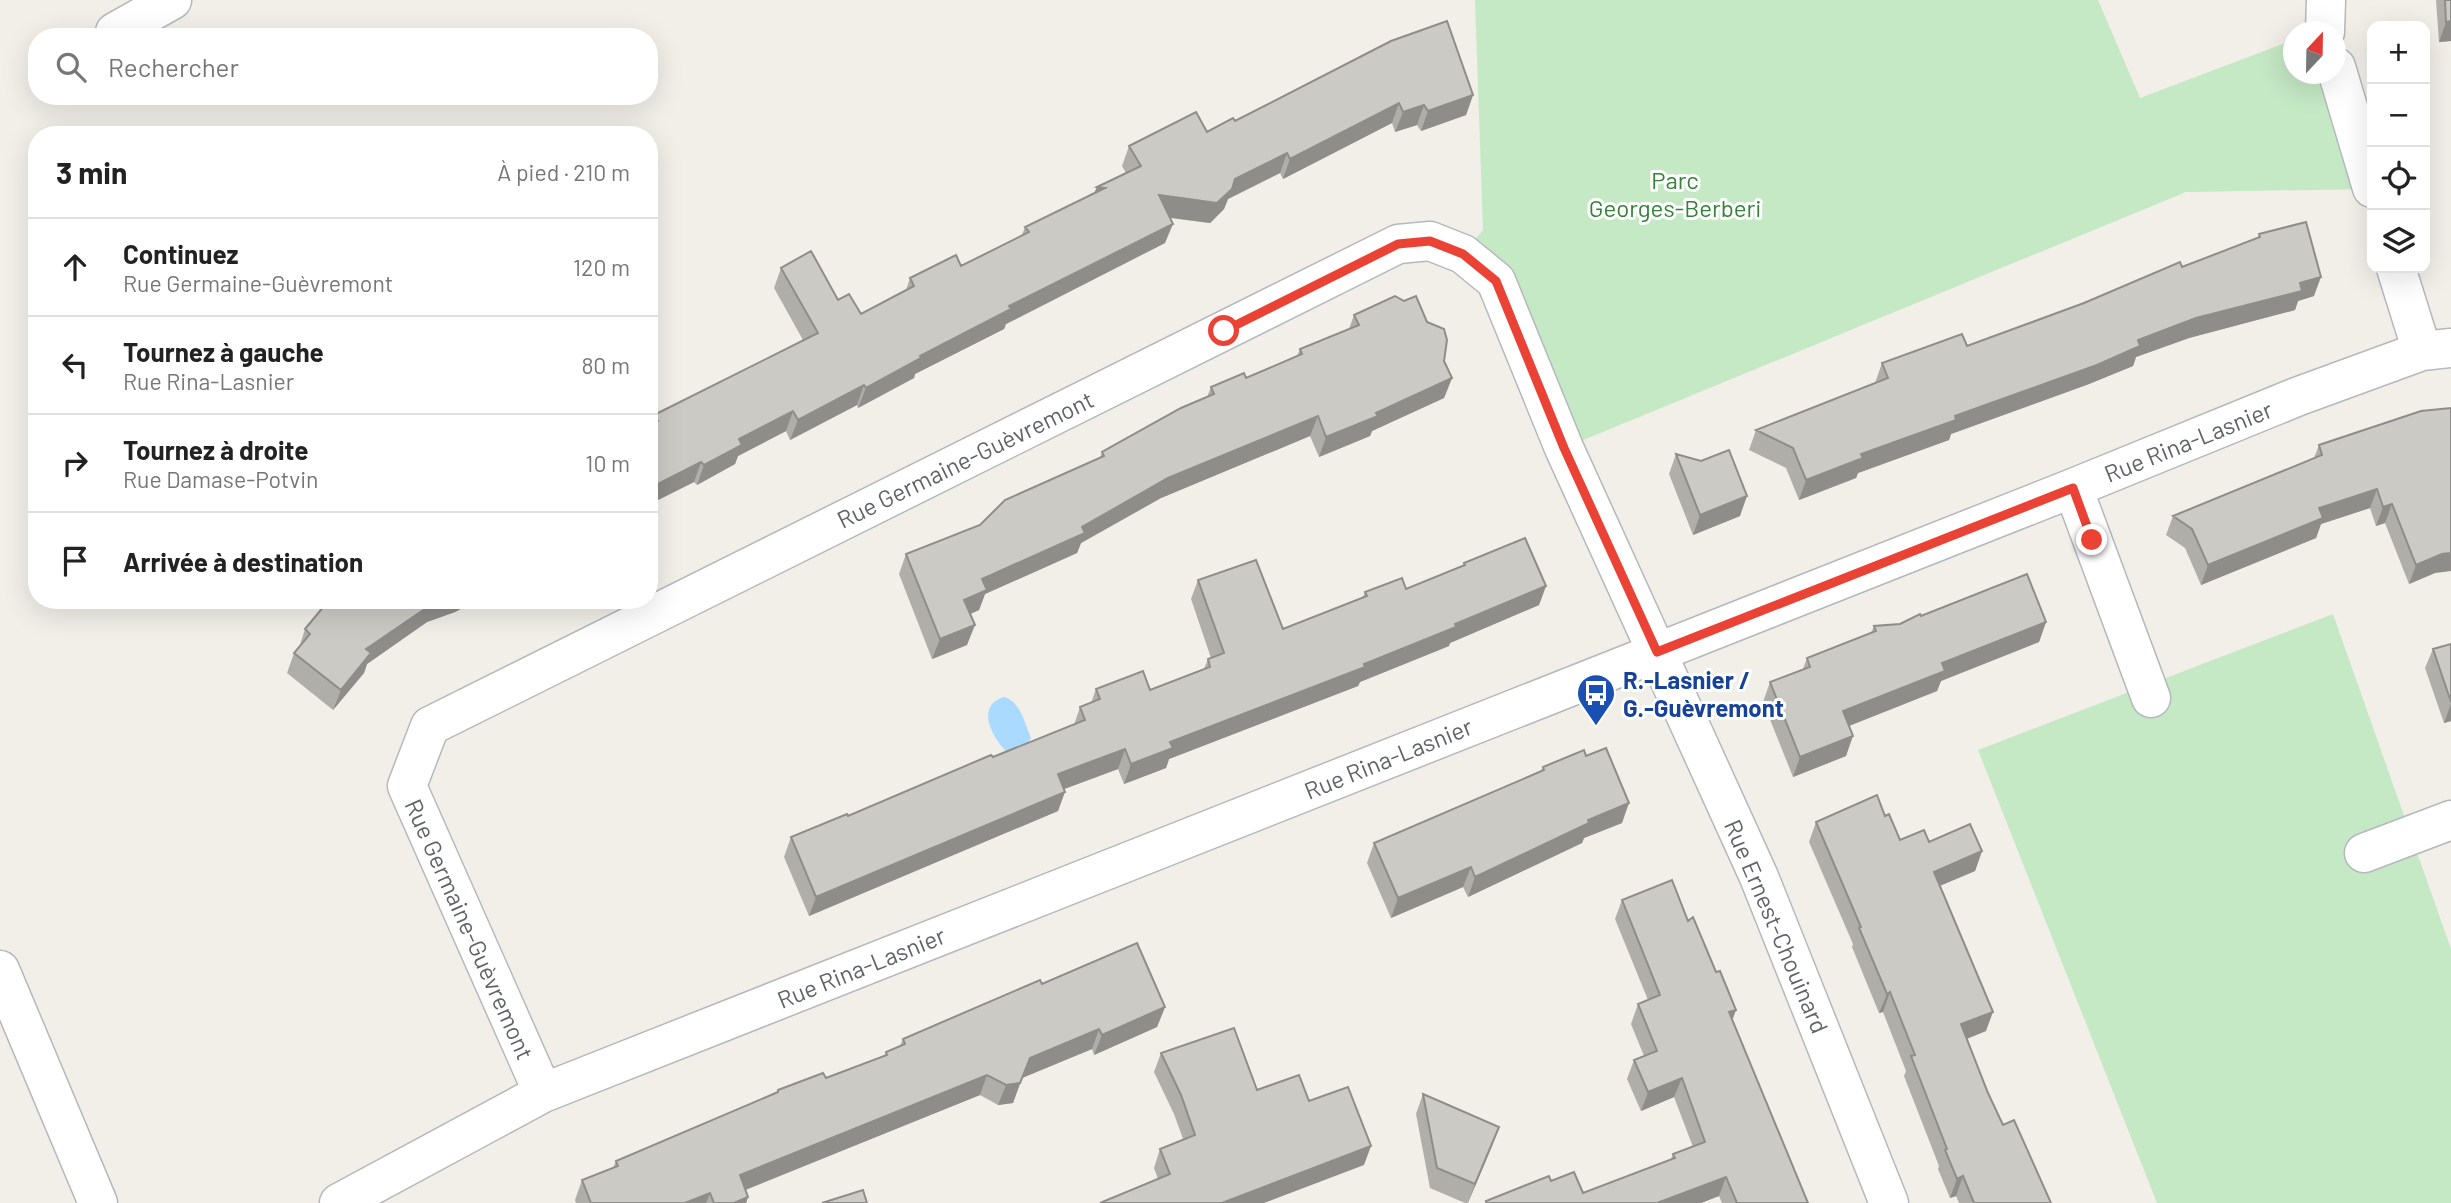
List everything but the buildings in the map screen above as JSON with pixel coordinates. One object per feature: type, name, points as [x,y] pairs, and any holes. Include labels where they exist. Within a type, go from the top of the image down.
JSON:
[{"type":"street","points":[[122,28],[172,0]]},
{"type":"street","points":[[2325,21],[2326,0]]},
{"type":"street","points":[[2341,84],[2367,171]]},
{"type":"street","name":"Rue Germaine-Guèvremont","points":[[543,1093],[407,786],[430,726],[1398,244],[1430,241],[1463,254],[1496,281],[1564,448],[1657,652]]},
{"type":"street","points":[[2398,273],[2436,349]]},
{"type":"street","name":"Rue Rina-Lasnier","points":[[339,1203],[543,1093],[2073,488],[2299,396],[2436,349]]},
{"type":"street","points":[[2073,488],[2151,698]]},
{"type":"street","name":"Rue Ernest-Chouinard","points":[[1657,652],[1759,877],[1889,1203]]},
{"type":"street","points":[[2364,853],[2451,820]]},
{"type":"street","points":[[0,970],[98,1203]]},
{"type":"green space","name":"Parc Georges-Berberi","points":[[1475,0],[2098,0],[2140,98],[2283,44],[2283,84],[2339,84],[2367,173],[2367,189],[2186,192],[1564,448],[1463,254],[1483,230]]},
{"type":"green space","points":[[2333,614],[2451,949],[2451,1203],[2157,1203],[1978,750]]},
{"type":"water","points":[[1004,697],[1018,708],[1031,738],[1026,746],[1008,753],[992,732],[988,715],[995,701]]},
{"type":"place","name":"R.-Lasnier / G.-Guèvremont","points":[[1596,727]]},
{"type":"route","points":[[1224,331],[1398,244],[1430,241],[1463,254],[1496,281],[1564,448],[1657,652],[2073,488],[2092,540]]}]
